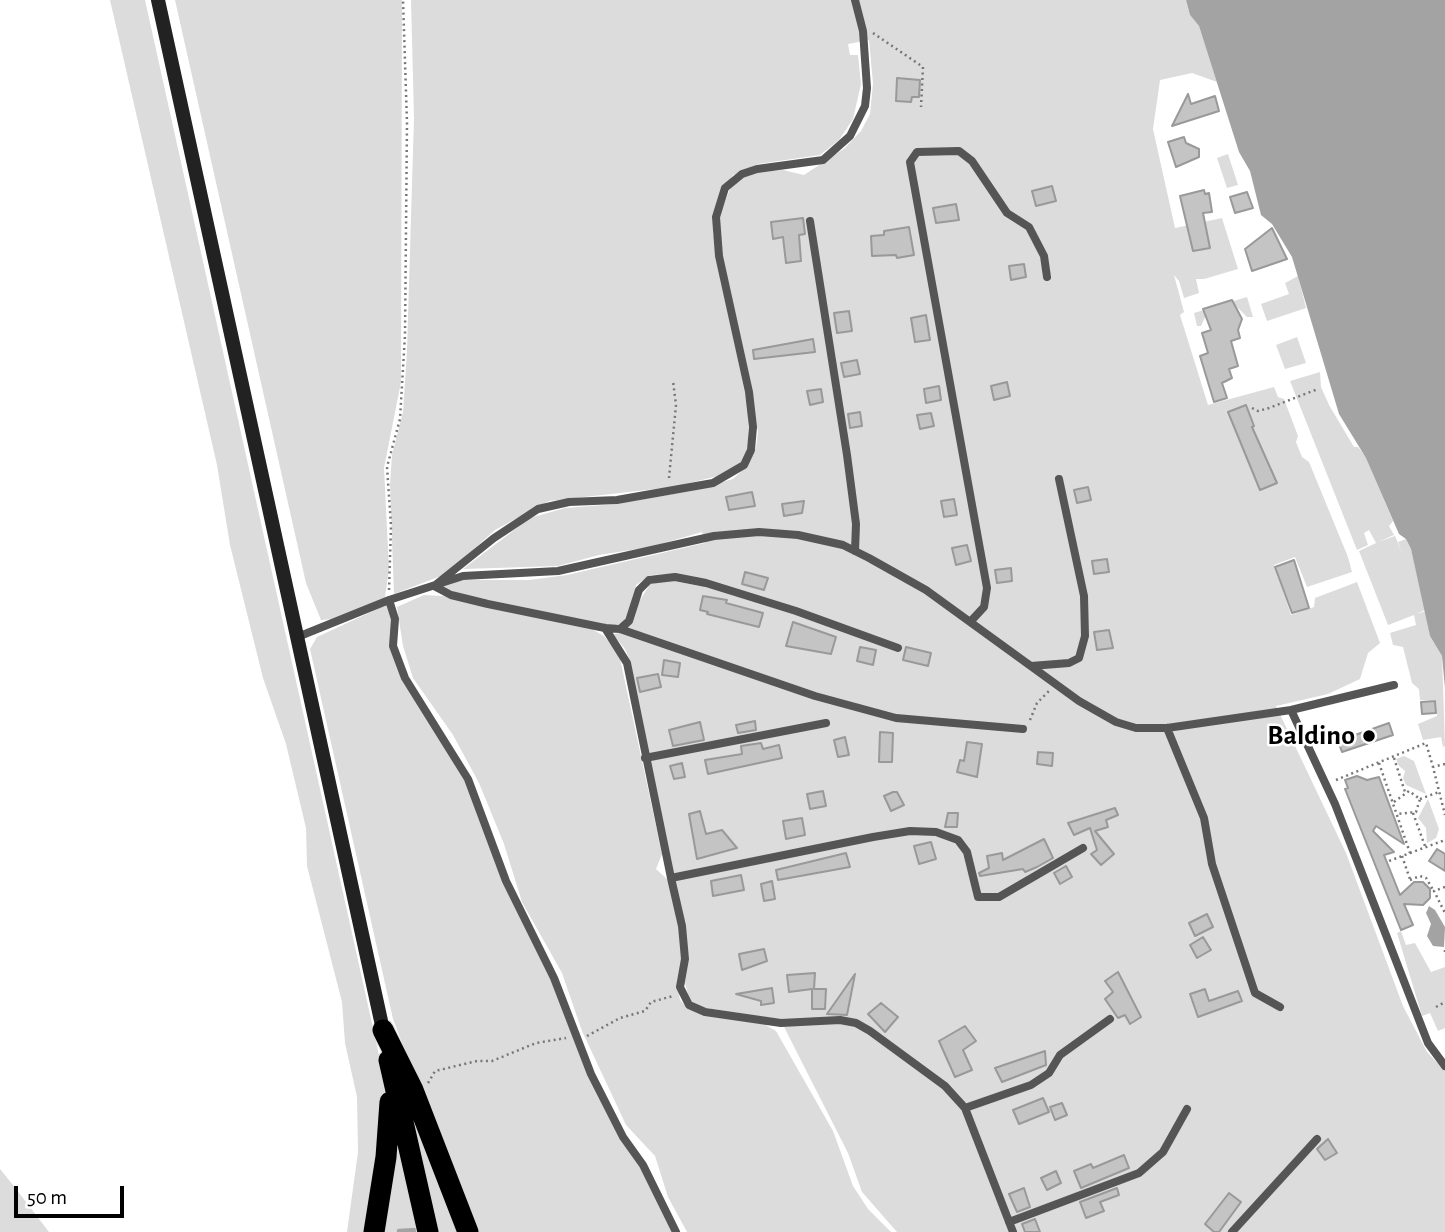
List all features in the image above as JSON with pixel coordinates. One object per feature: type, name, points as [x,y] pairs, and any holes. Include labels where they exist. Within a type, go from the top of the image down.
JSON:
[{"type":"highway","points":[[383,1030],[413,1090],[468,1232]]},
{"type":"highway","points":[[374,1232],[391,1117],[383,1030]]},
{"type":"highway","points":[[383,1030],[428,1232]]},
{"type":"main road","points":[[158,0],[295,638],[383,1030]]},
{"type":"lane","points":[[434,586],[494,538],[538,509],[569,502],[617,500],[713,483],[731,475],[744,465],[751,450],[753,427],[749,393],[719,256],[716,217],[725,188],[742,174],[757,169],[823,160],[850,136],[865,106],[867,88],[863,31],[855,0]]},
{"type":"lane","points":[[971,621],[984,607],[987,588],[910,162],[917,152],[959,151],[972,161],[1007,213],[1029,227],[1044,256],[1047,277]]},
{"type":"lane","points":[[810,221],[847,455],[856,524],[855,551]]},
{"type":"lane","points":[[1031,666],[1069,663],[1079,658],[1085,636],[1084,596],[1059,479]]},
{"type":"lane","points":[[295,638],[389,600],[463,576],[558,571],[714,536],[759,532],[798,535],[855,551],[926,590],[1057,685],[1116,722],[1136,728],[1167,728],[1291,710],[1394,685]]},
{"type":"lane","points":[[620,629],[629,621],[639,590],[649,580],[675,577],[706,583],[796,611],[898,648]]},
{"type":"lane","points":[[434,586],[451,595],[620,629],[815,696],[896,718],[1023,729]]},
{"type":"lane","points":[[389,600],[394,613],[393,646],[397,661],[468,779],[506,881],[554,978],[574,1037],[623,1137],[643,1165],[676,1232]]},
{"type":"lane","points":[[605,628],[627,663],[682,926],[685,959],[680,987],[682,996],[689,1006],[705,1012],[781,1023],[840,1020],[856,1023],[945,1086],[965,1108],[1013,1232]]},
{"type":"lane","points":[[1291,710],[1326,784],[1385,928],[1410,1003],[1428,1043],[1445,1066]]},
{"type":"lane","points":[[645,758],[826,723]]},
{"type":"lane","points":[[1167,728],[1204,818],[1212,864],[1255,993],[1280,1007]]},
{"type":"lane","points":[[671,878],[873,837],[910,831],[936,832],[958,840],[967,852],[978,897],[999,897],[1083,848]]},
{"type":"lane","points":[[965,1108],[1031,1086],[1049,1073],[1060,1055],[1110,1019]]},
{"type":"lane","points":[[1009,1222],[1139,1173],[1163,1152],[1186,1109]]},
{"type":"lane","points":[[1232,1232],[1317,1139]]},
{"type":"path","points":[[389,600],[391,526],[387,467],[400,419],[405,335],[407,123],[404,0]]},
{"type":"path","points":[[863,31],[874,33],[923,67],[921,107]]},
{"type":"path","points":[[668,492],[676,405],[673,381]]},
{"type":"path","points":[[1252,408],[1258,411],[1269,408],[1318,389]]},
{"type":"path","points":[[1023,729],[1037,703],[1057,685]]},
{"type":"path","points":[[1326,784],[1426,743],[1445,815]]},
{"type":"path","points":[[1393,757],[1405,792]]},
{"type":"path","points":[[1379,763],[1410,853]]},
{"type":"path","points":[[1433,767],[1445,764]]},
{"type":"path","points":[[1393,802],[1398,801],[1405,792],[1413,791],[1420,799],[1419,808],[1413,813],[1396,814]]},
{"type":"path","points":[[1420,799],[1439,792]]},
{"type":"path","points":[[1413,813],[1426,847]]},
{"type":"path","points":[[1388,861],[1445,841]]},
{"type":"path","points":[[1402,856],[1410,881],[1420,876],[1426,878],[1445,913]]},
{"type":"path","points":[[1434,891],[1445,887]]},
{"type":"path","points":[[413,1090],[429,1082],[435,1072],[477,1060],[492,1061],[536,1044],[589,1035],[620,1018],[645,1011],[651,1002],[670,995],[682,996]]},
{"type":"path","points":[[1436,1007],[1445,1002]]},
{"type":"shaded area","points":[[110,0],[145,0],[383,1073],[385,1100],[368,1232],[347,1232],[358,1152],[357,1097],[345,1043],[342,1002],[307,866],[306,828],[286,744],[263,678],[230,545],[217,465]]},
{"type":"shaded area","points":[[175,0],[402,0],[401,382],[384,468],[389,569],[385,597],[333,619],[321,620],[306,583]]},
{"type":"shaded area","points":[[411,0],[1186,0],[1190,15],[1199,26],[1217,82],[1192,73],[1160,80],[1153,129],[1175,228],[1222,218],[1238,269],[1196,279],[1199,293],[1184,298],[1179,281],[1174,275],[1184,312],[1180,315],[1208,405],[1274,387],[1278,397],[1284,399],[1298,436],[1296,442],[1302,457],[1309,462],[1348,557],[1352,572],[1307,587],[1295,557],[1274,565],[1291,615],[1314,607],[1315,598],[1357,582],[1380,643],[1368,653],[1360,679],[1328,694],[1276,706],[1346,853],[1403,1006],[1427,1052],[1445,1071],[1445,1232],[897,1232],[862,1192],[848,1153],[780,1019],[698,1007],[690,1001],[685,983],[689,959],[630,660],[613,634],[620,633],[650,584],[669,580],[700,586],[674,574],[650,575],[636,585],[633,603],[623,623],[611,626],[457,593],[443,587],[462,580],[529,580],[567,575],[705,543],[702,532],[650,547],[599,555],[558,566],[463,569],[530,518],[565,508],[617,504],[690,491],[733,479],[745,468],[756,448],[758,432],[722,253],[719,218],[730,189],[748,173],[783,170],[804,175],[845,148],[861,131],[870,114],[873,83],[869,40],[848,44],[850,55],[858,55],[861,84],[853,119],[839,140],[820,155],[758,164],[733,175],[721,190],[716,206],[713,231],[717,262],[749,412],[748,446],[742,462],[718,476],[673,487],[549,501],[495,530],[446,574],[394,594],[390,485],[392,455],[403,412],[407,350],[414,118]]},
{"type":"shaded area","points":[[1186,0],[1445,0],[1445,688],[1442,656],[1430,636],[1411,549],[1406,539],[1399,534],[1366,458],[1339,414],[1292,257],[1272,224],[1261,215],[1250,171],[1239,152],[1199,26],[1190,15]]},
{"type":"shaded area","points":[[1228,154],[1238,185],[1227,188],[1217,158]]},
{"type":"shaded area","points":[[1298,276],[1306,308],[1267,321],[1261,304],[1289,294],[1285,283]]},
{"type":"shaded area","points":[[1247,297],[1253,317],[1247,317],[1235,305],[1222,305],[1208,311],[1201,326],[1197,326],[1194,313]]},
{"type":"shaded area","points":[[1297,337],[1306,363],[1285,369],[1276,345]]},
{"type":"shaded area","points":[[1320,372],[1321,387],[1329,405],[1354,447],[1358,447],[1366,457],[1393,521],[1389,526],[1394,535],[1378,542],[1395,536],[1403,555],[1398,542],[1406,539],[1411,549],[1425,610],[1416,614],[1426,611],[1430,636],[1442,656],[1443,747],[1441,737],[1423,740],[1418,724],[1437,716],[1436,700],[1420,700],[1419,689],[1412,683],[1403,647],[1393,645],[1390,633],[1416,625],[1414,615],[1388,625],[1359,551],[1376,543],[1369,530],[1364,533],[1368,545],[1357,550],[1290,381]]},
{"type":"shaded area","points":[[424,595],[443,596],[590,628],[604,636],[619,654],[662,854],[656,869],[668,880],[681,936],[682,955],[677,982],[680,1000],[688,1009],[762,1023],[776,1031],[833,1131],[853,1186],[868,1209],[891,1232],[687,1232],[668,1197],[655,1156],[626,1125],[582,1031],[562,973],[522,902],[504,844],[479,783],[453,735],[413,678],[403,646],[397,607]]},
{"type":"shaded area","points":[[386,605],[390,606],[392,619],[390,646],[402,680],[465,780],[503,882],[551,980],[588,1075],[640,1166],[673,1232],[474,1232],[393,1019],[310,649],[317,637]]},
{"type":"shaded area","points":[[1404,756],[1414,761],[1426,794],[1406,785],[1403,778],[1405,771],[1396,759]]},
{"type":"shaded area","points":[[1428,799],[1439,829],[1436,838],[1427,843],[1426,828],[1418,818]]},
{"type":"shaded area","points":[[1429,906],[1435,910],[1445,927],[1444,947],[1433,946],[1427,936],[1431,924],[1426,913]]},
{"type":"shaded area","points":[[1401,931],[1406,945],[1415,943],[1431,972],[1445,967],[1445,1028],[1438,1031],[1430,1013],[1422,1016],[1397,933]]},
{"type":"shaded area","points":[[421,1131],[461,1232],[435,1232],[413,1133]]},
{"type":"shaded area","points":[[401,1142],[421,1232],[381,1232],[395,1143]]},
{"type":"shaded area","points":[[0,1169],[13,1185],[49,1232],[0,1232]]},
{"type":"building","points":[[897,78],[920,80],[919,97],[912,97],[911,102],[896,101]]},
{"type":"building","points":[[1188,94],[1191,104],[1215,96],[1219,111],[1172,126]]},
{"type":"building","points":[[1184,137],[1186,143],[1199,149],[1199,157],[1176,167],[1168,142]]},
{"type":"building","points":[[1052,186],[1056,201],[1036,206],[1032,191]]},
{"type":"building","points":[[1204,190],[1205,194],[1209,193],[1212,212],[1203,213],[1210,248],[1193,251],[1180,196]]},
{"type":"building","points":[[1247,192],[1253,208],[1235,213],[1230,197]]},
{"type":"building","points":[[956,204],[959,220],[936,223],[933,208]]},
{"type":"building","points":[[803,218],[805,234],[799,235],[801,261],[786,263],[783,237],[773,239],[771,222]]},
{"type":"building","points":[[909,227],[914,255],[897,258],[896,255],[872,256],[871,236]]},
{"type":"building","points":[[1272,228],[1287,259],[1252,271],[1245,249]]},
{"type":"building","points":[[1024,264],[1026,277],[1011,280],[1009,266]]},
{"type":"building","points":[[1232,300],[1242,319],[1238,330],[1240,338],[1231,341],[1238,366],[1229,369],[1232,378],[1222,383],[1227,398],[1214,402],[1200,356],[1208,353],[1202,333],[1211,330],[1203,309]]},
{"type":"building","points":[[849,311],[852,331],[837,333],[834,313]]},
{"type":"building","points":[[926,315],[930,340],[915,342],[911,318]]},
{"type":"building","points":[[813,339],[815,352],[754,359],[753,350]]},
{"type":"building","points":[[857,360],[860,374],[844,377],[841,363]]},
{"type":"building","points":[[1007,382],[1010,396],[994,400],[991,386]]},
{"type":"building","points":[[939,386],[941,400],[926,403],[924,389]]},
{"type":"building","points":[[821,389],[823,402],[810,405],[807,391]]},
{"type":"building","points":[[1246,405],[1254,426],[1252,427],[1277,483],[1260,490],[1228,412]]},
{"type":"building","points":[[860,412],[862,426],[850,428],[848,414]]},
{"type":"building","points":[[931,413],[934,426],[920,429],[917,415]]},
{"type":"building","points":[[1088,487],[1091,500],[1077,503],[1074,490]]},
{"type":"building","points":[[752,492],[755,506],[729,510],[726,497]]},
{"type":"building","points":[[954,499],[957,515],[944,517],[941,501]]},
{"type":"building","points":[[804,501],[802,513],[784,516],[782,504]]},
{"type":"building","points":[[967,545],[971,561],[956,565],[952,548]]},
{"type":"building","points":[[1107,559],[1109,572],[1094,574],[1092,561]]},
{"type":"building","points":[[1294,560],[1309,608],[1292,613],[1275,567]]},
{"type":"building","points":[[1011,568],[1012,581],[997,583],[995,570]]},
{"type":"building","points":[[745,572],[768,578],[764,590],[742,584]]},
{"type":"building","points":[[703,596],[727,600],[726,603],[763,613],[759,627],[707,614],[708,612],[700,610]]},
{"type":"building","points":[[793,622],[836,637],[831,654],[786,646]]},
{"type":"building","points":[[1109,630],[1113,648],[1097,650],[1094,632]]},
{"type":"building","points":[[860,647],[876,650],[873,665],[857,661]]},
{"type":"building","points":[[906,647],[931,653],[928,666],[903,660]]},
{"type":"building","points":[[664,660],[680,663],[678,677],[662,675]]},
{"type":"building","points":[[658,674],[661,687],[640,692],[637,678]]},
{"type":"building","points":[[1435,701],[1436,713],[1422,714],[1421,702]]},
{"type":"building","points":[[755,721],[756,730],[738,733],[736,725]]},
{"type":"building","points":[[700,722],[704,740],[673,746],[669,730]]},
{"type":"building","points":[[1389,723],[1393,735],[1342,752],[1338,741]]},
{"type":"building","points":[[880,732],[893,733],[892,762],[879,762]]},
{"type":"building","points":[[845,737],[849,755],[838,757],[834,740]]},
{"type":"building","points":[[967,742],[982,744],[977,777],[957,772],[960,760],[964,761]]},
{"type":"building","points":[[761,743],[763,749],[779,745],[782,758],[708,774],[705,760],[742,754],[741,746]]},
{"type":"building","points":[[1038,752],[1053,753],[1052,766],[1037,764]]},
{"type":"building","points":[[682,763],[685,777],[674,779],[670,766]]},
{"type":"building","points":[[1357,776],[1367,780],[1379,777],[1404,844],[1376,826],[1373,831],[1394,852],[1384,855],[1400,895],[1414,882],[1423,882],[1430,889],[1430,898],[1423,905],[1404,904],[1413,925],[1401,930],[1345,789],[1348,788],[1345,780]]},
{"type":"building","points":[[823,791],[826,806],[810,809],[807,794]]},
{"type":"building","points":[[897,792],[904,805],[891,811],[884,796]]},
{"type":"building","points":[[1115,808],[1118,815],[1106,820],[1108,827],[1095,831],[1114,854],[1101,865],[1091,854],[1097,850],[1090,828],[1074,835],[1068,823]]},
{"type":"building","points":[[700,811],[706,834],[722,830],[737,848],[697,859],[689,814]]},
{"type":"building","points":[[948,813],[958,813],[957,827],[945,827]]},
{"type":"building","points":[[802,818],[805,835],[786,839],[783,821]]},
{"type":"building","points":[[1044,839],[1053,858],[1025,872],[1023,869],[980,876],[979,873],[989,868],[987,856],[1002,853],[1003,860]]},
{"type":"building","points":[[931,842],[936,859],[919,864],[914,846]]},
{"type":"building","points":[[1437,849],[1445,854],[1445,871],[1429,861]]},
{"type":"building","points":[[846,853],[850,867],[778,880],[776,870]]},
{"type":"building","points":[[1066,866],[1072,877],[1060,884],[1054,873]]},
{"type":"building","points":[[741,875],[744,890],[713,896],[711,881]]},
{"type":"building","points":[[772,881],[775,899],[764,901],[761,884]]},
{"type":"building","points":[[1207,914],[1213,927],[1195,936],[1189,923]]},
{"type":"building","points":[[1203,937],[1211,950],[1197,958],[1190,945]]},
{"type":"building","points":[[764,949],[767,961],[742,970],[739,954]]},
{"type":"building","points":[[1118,972],[1141,1017],[1130,1024],[1125,1015],[1118,1018],[1105,999],[1113,992],[1105,981]]},
{"type":"building","points":[[815,973],[814,989],[826,989],[825,1009],[812,1009],[812,989],[789,992],[787,975]]},
{"type":"building","points":[[855,974],[847,1015],[827,1014]]},
{"type":"building","points":[[772,988],[774,1003],[761,1005],[761,1001],[736,994]]},
{"type":"building","points":[[1205,989],[1209,1001],[1238,991],[1242,1001],[1198,1017],[1190,994]]},
{"type":"building","points":[[881,1003],[898,1017],[885,1032],[868,1014]]},
{"type":"building","points":[[965,1026],[976,1041],[963,1050],[972,1070],[955,1077],[939,1041]]},
{"type":"building","points":[[1045,1051],[1046,1065],[1002,1082],[995,1068]]},
{"type":"building","points":[[1043,1098],[1049,1112],[1019,1124],[1013,1110]]},
{"type":"building","points":[[1062,1103],[1067,1115],[1055,1120],[1050,1107]]},
{"type":"building","points":[[1328,1139],[1337,1153],[1325,1160],[1317,1149]]},
{"type":"building","points":[[1124,1155],[1129,1168],[1081,1188],[1074,1171],[1091,1164],[1093,1168]]},
{"type":"building","points":[[1056,1171],[1061,1183],[1047,1190],[1041,1178]]},
{"type":"building","points":[[1024,1188],[1030,1207],[1017,1212],[1009,1194]]},
{"type":"building","points":[[1117,1188],[1119,1195],[1100,1202],[1104,1211],[1086,1218],[1080,1202]]},
{"type":"building","points":[[1229,1193],[1241,1202],[1219,1232],[1214,1232],[1205,1224]]},
{"type":"building","points":[[1035,1219],[1040,1232],[1025,1232],[1022,1224]]},
{"type":"waterway","points":[[399,1231],[418,1230]]},
{"type":"place","name":"Baldino","points":[[1369,736]]}]
